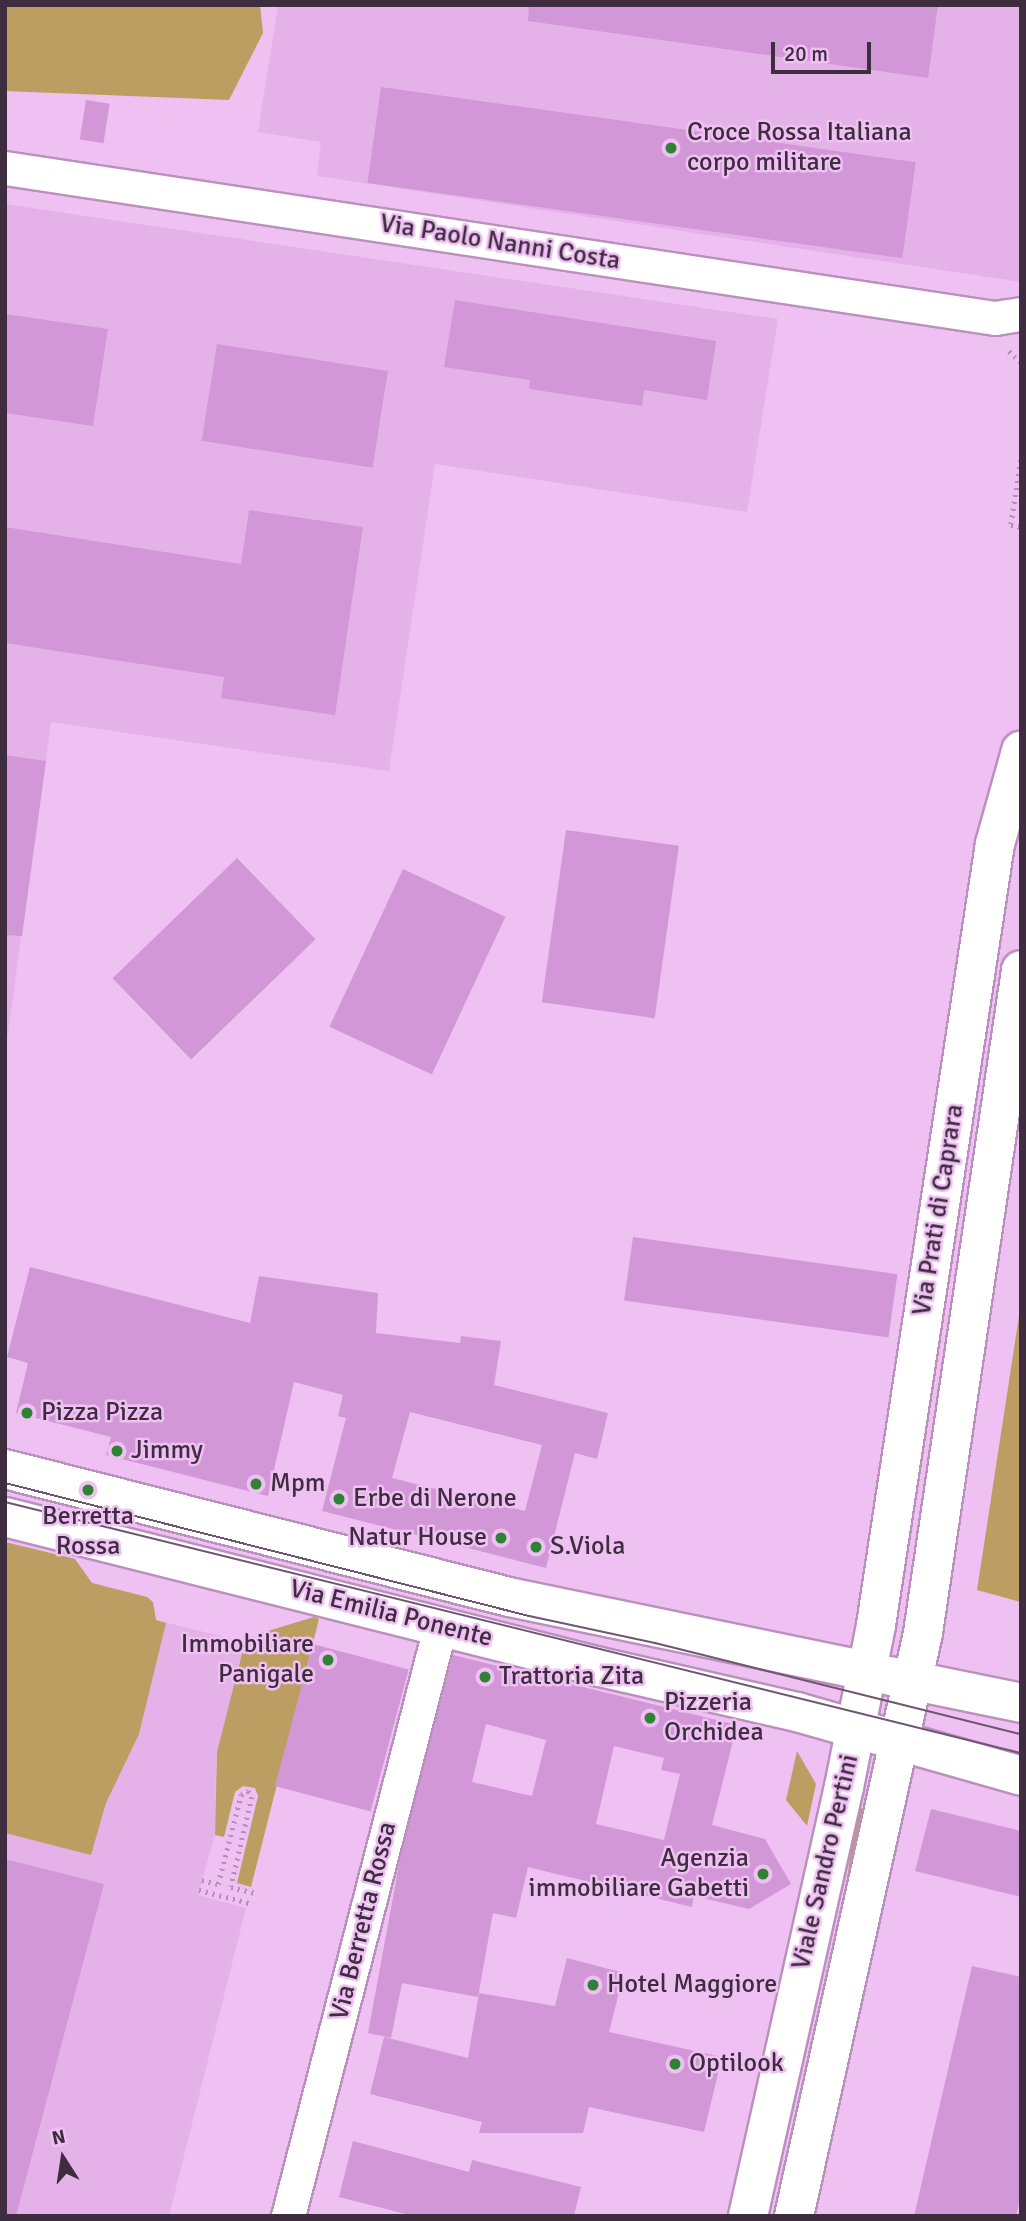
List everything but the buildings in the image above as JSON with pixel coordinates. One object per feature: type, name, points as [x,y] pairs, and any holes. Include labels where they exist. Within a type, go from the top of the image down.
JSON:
[{"type":"main road","name":"Via Prati di Caprara","points":[[867,1671],[995,844],[1021,751]]},
{"type":"main road","name":"Via Prati di Caprara","points":[[913,1680],[1021,970]]},
{"type":"main road","name":"Via Emilia Ponente","points":[[5,1469],[509,1597],[1021,1703]]},
{"type":"main road","name":"Via Emilia Ponente","points":[[5,1517],[855,1728],[1021,1776]]},
{"type":"main road","name":"Viale Sandro Pertini","points":[[748,2216],[867,1671]]},
{"type":"main road","name":"Viale Sandro Pertini","points":[[794,2216],[913,1680]]},
{"type":"street","name":"Via Paolo Nanni Costa","points":[[5,168],[1008,316],[1021,339]]},
{"type":"street","name":"Via Berretta Rossa","points":[[288,2216],[440,1627]]},
{"type":"path","points":[[1021,460],[1011,525],[1021,527]]},
{"type":"path","points":[[202,1880],[218,1884],[241,1795],[248,1791],[253,1797],[231,1886],[255,1893]]},
{"type":"path","points":[[199,1890],[253,1904]]},
{"type":"shaded area","points":[[5,5],[260,5],[263,33],[229,100],[5,91]]},
{"type":"shaded area","name":"Croce Rossa Italiana corpo militare","points":[[278,5],[1021,5],[1021,282],[317,176],[321,142],[258,132]]},
{"type":"shaded area","points":[[5,204],[778,319],[747,512],[435,464],[389,771],[51,722],[5,1054]]},
{"type":"shaded area","points":[[1021,1303],[1021,1602],[977,1590]]},
{"type":"shaded area","points":[[5,1542],[75,1559],[92,1583],[147,1597],[153,1602],[156,1620],[245,1642],[216,1760],[215,1835],[198,1895],[246,1908],[169,2216],[5,2216]]},
{"type":"shaded area","points":[[5,1542],[75,1559],[92,1583],[147,1597],[153,1602],[156,1620],[166,1623],[139,1734],[106,1803],[91,1855],[5,1833]]},
{"type":"shaded area","points":[[314,1617],[319,1619],[251,1887],[237,1883],[258,1796],[255,1788],[243,1786],[235,1792],[224,1837],[215,1835],[217,1752],[245,1642],[253,1643],[261,1633]]},
{"type":"shaded area","points":[[797,1751],[816,1784],[807,1826],[786,1800]]},
{"type":"shaded area","points":[[857,1808],[864,1809],[807,2216],[800,2216]]},
{"type":"tram line","points":[[5,1483],[529,1616],[655,1643],[1021,1734]]},
{"type":"tram line","points":[[5,1502],[1021,1753]]},
{"type":"place","name":"Croce Rossa Italiana corpo militare","points":[[671,148]]},
{"type":"place","name":"Pizza Pizza","points":[[27,1413]]},
{"type":"place","name":"Jimmy","points":[[117,1451]]},
{"type":"place","name":"Mpm","points":[[256,1484]]},
{"type":"place","name":"Berretta Rossa","points":[[88,1490]]},
{"type":"place","name":"Erbe di Nerone","points":[[339,1499]]},
{"type":"place","name":"Natur House","points":[[501,1538]]},
{"type":"place","name":"S.Viola","points":[[536,1547]]},
{"type":"place","name":"Immobiliare Panigale","points":[[328,1660]]},
{"type":"place","name":"Trattoria Zita","points":[[485,1677]]},
{"type":"place","name":"Pizzeria Orchidea","points":[[650,1718]]},
{"type":"place","name":"Agenzia immobiliare Gabetti","points":[[763,1874]]},
{"type":"place","name":"Hotel Maggiore","points":[[593,1985]]},
{"type":"place","name":"Optilook","points":[[675,2064]]}]
